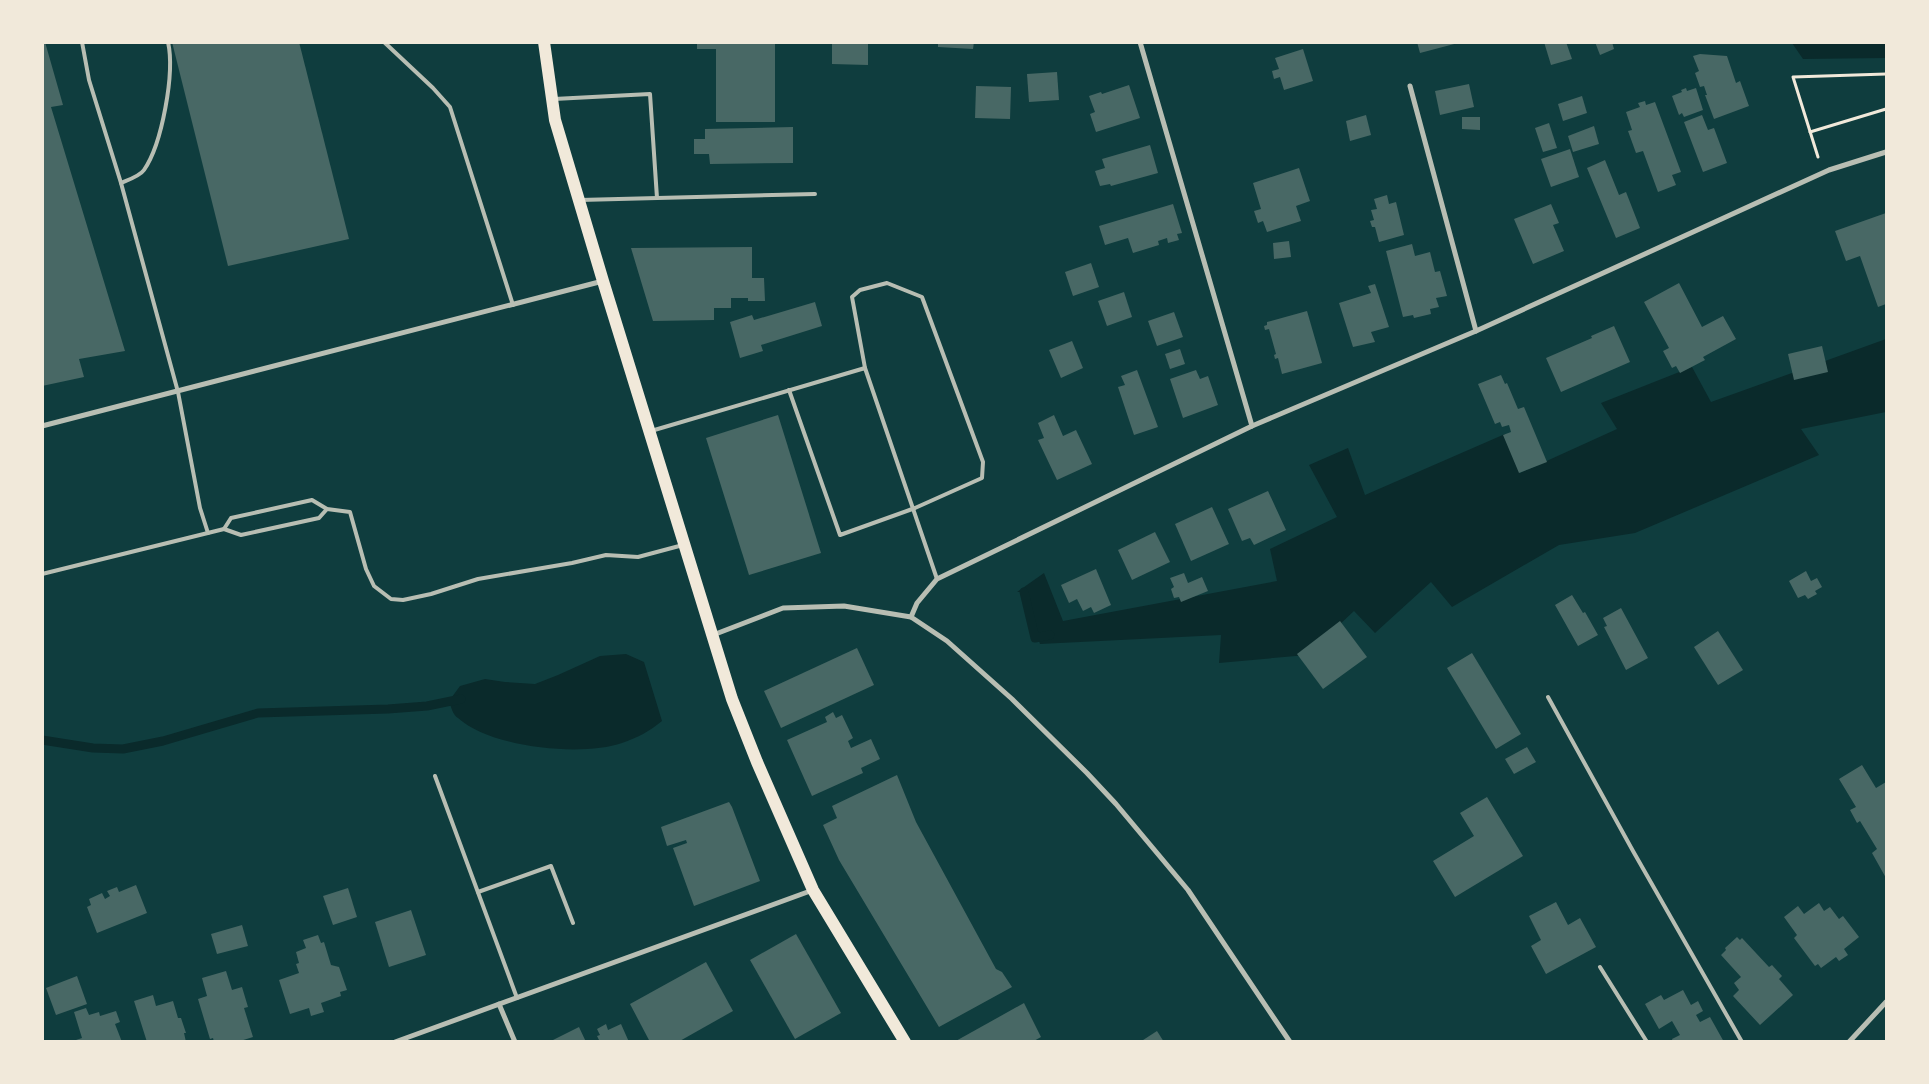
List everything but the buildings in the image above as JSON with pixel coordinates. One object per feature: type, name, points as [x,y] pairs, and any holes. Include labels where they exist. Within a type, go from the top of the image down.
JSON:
[{"type":"main road","points":[[544,42],[555,120],[732,699],[813,890],[905,1042]]},
{"type":"street","points":[[1140,42],[1252,426]]},
{"type":"street","points":[[1410,86],[1476,330]]},
{"type":"street","points":[[911,617],[917,603],[937,579],[1252,426],[1476,330],[1823,172],[1886,152]]},
{"type":"street","points":[[42,426],[603,281]]},
{"type":"street","points":[[712,635],[783,608],[844,606],[911,617],[947,641],[1012,699],[1088,773],[1116,804],[1188,890],[1290,1042]]},
{"type":"street","points":[[395,1042],[813,890]]},
{"type":"street","points":[[1849,1042],[1886,1002]]},
{"type":"street","points":[[499,1004],[515,1042]]},
{"type":"lane","points":[[82,42],[89,80],[121,183],[178,392],[200,508],[208,533]]},
{"type":"lane","points":[[121,183],[144,172],[156,146],[170,83],[170,52],[168,42]]},
{"type":"lane","points":[[384,42],[433,88],[450,107],[513,304]]},
{"type":"lane","points":[[552,99],[650,94],[656,198]]},
{"type":"lane","points":[[579,200],[815,194]]},
{"type":"lane","points":[[789,390],[840,535],[914,508],[982,478],[983,462],[922,297],[887,283],[860,290],[852,297],[865,368],[914,508],[937,579]]},
{"type":"lane","points":[[651,431],[865,368]]},
{"type":"lane","points":[[224,530],[231,518],[312,500],[327,509],[350,512],[366,570],[374,586],[391,599],[397,600],[431,594],[478,579],[572,563],[606,555],[638,557],[685,544]]},
{"type":"lane","points":[[42,574],[208,533],[224,530],[241,535],[318,518],[327,509]]},
{"type":"lane","points":[[1548,697],[1742,1042]]},
{"type":"lane","points":[[436,776],[517,998]]},
{"type":"lane","points":[[478,892],[551,866],[573,923]]},
{"type":"lane","points":[[1600,967],[1646,1042]]},
{"type":"path","points":[[1823,172],[1793,77],[1886,74]]},
{"type":"path","points":[[1810,132],[1886,108]]},
{"type":"water","points":[[1792,43],[1886,43],[1886,58],[1803,59]]},
{"type":"water","points":[[1886,339],[1886,412],[1801,429],[1819,455],[1635,533],[1559,545],[1452,607],[1431,582],[1375,633],[1354,611],[1307,655],[1219,663],[1221,635],[1040,644],[1024,592],[1017,592],[1044,573],[1063,621],[1277,581],[1270,549],[1337,517],[1309,465],[1348,448],[1365,495],[1505,434],[1520,473],[1617,429],[1601,403],[1692,367],[1711,402]]},
{"type":"water","points":[[626,654],[644,662],[662,721],[643,734],[622,743],[605,747],[561,749],[514,743],[492,737],[473,728],[456,717],[449,701],[460,686],[485,679],[535,684],[600,656]]},
{"type":"waterway","points":[[1024,592],[1035,638],[1050,635]]},
{"type":"waterway","points":[[42,740],[93,748],[123,749],[163,741],[258,713],[388,709],[427,706],[461,699]]}]
